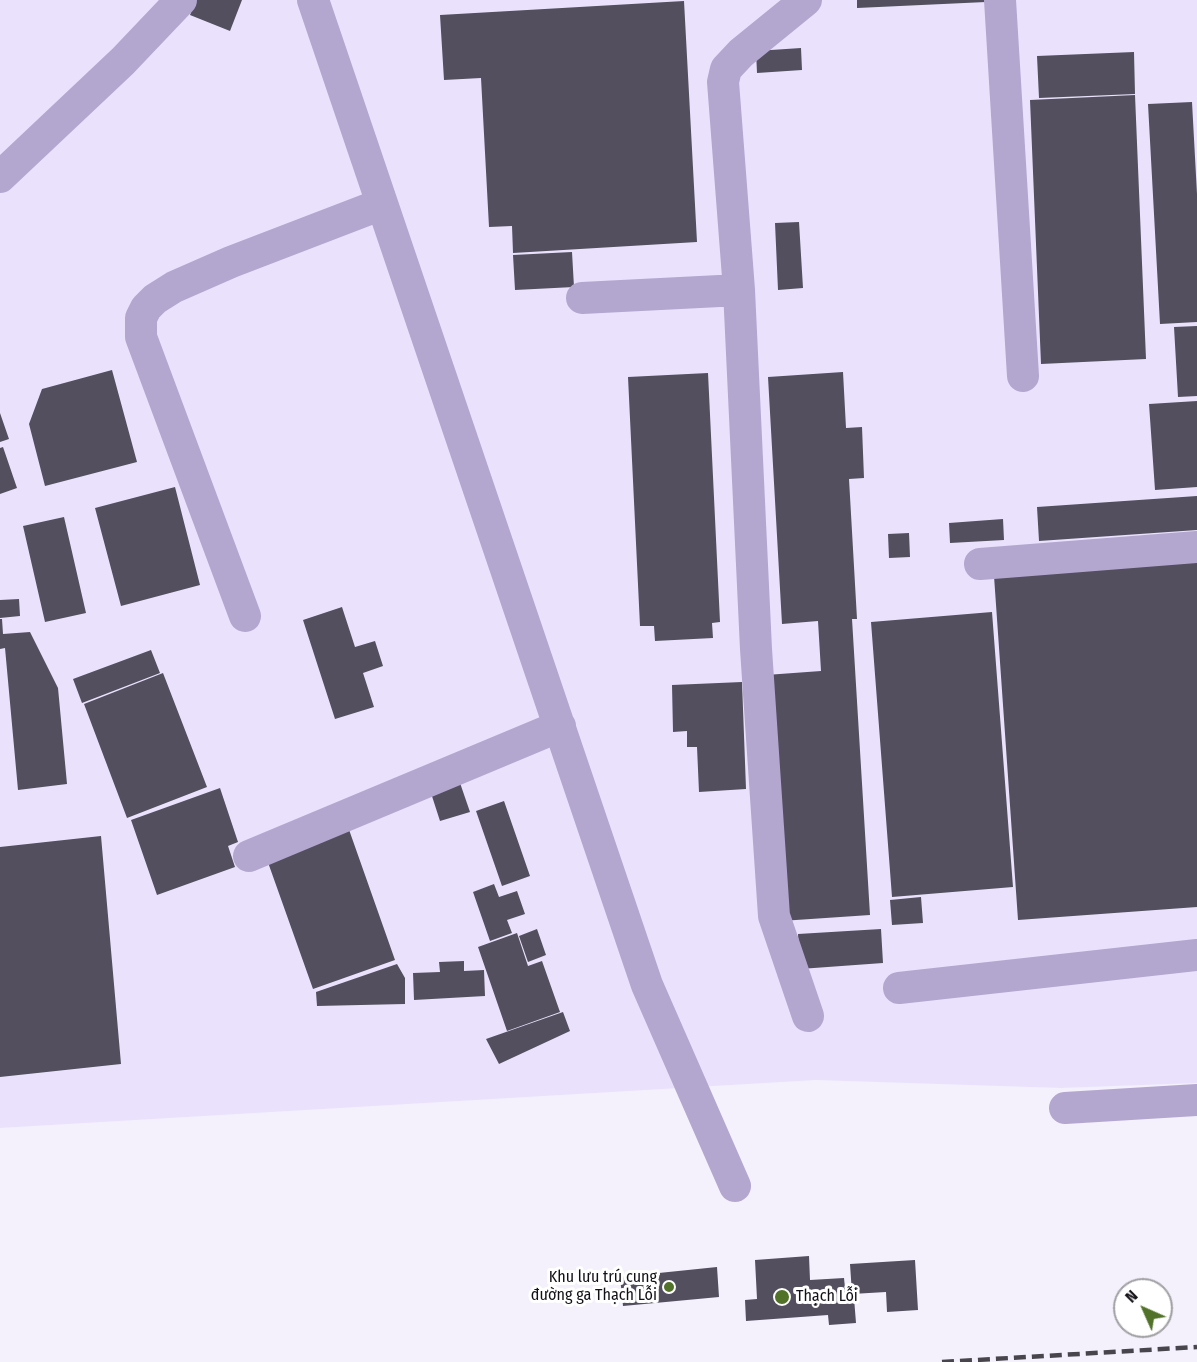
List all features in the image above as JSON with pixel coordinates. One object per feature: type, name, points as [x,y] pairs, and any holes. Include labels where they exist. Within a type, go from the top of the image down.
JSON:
[{"type":"street","points":[[0,177],[123,61],[181,0]]},
{"type":"street","points":[[313,0],[647,985],[735,1186]]},
{"type":"street","points":[[806,0],[769,29],[726,69],[723,82],[739,290],[756,650],[774,916],[808,1016]]},
{"type":"street","points":[[1000,0],[1023,376]]},
{"type":"street","points":[[245,616],[141,337],[141,318],[154,299],[174,287],[231,262],[382,204]]},
{"type":"street","points":[[582,298],[739,290]]},
{"type":"street","points":[[980,564],[1197,547]]},
{"type":"street","points":[[249,856],[560,726]]},
{"type":"street","points":[[899,988],[1197,955]]},
{"type":"street","points":[[1065,1108],[1197,1100]]},
{"type":"shaded area","points":[[0,0],[1197,0],[1197,1083],[1061,1088],[816,1080],[0,1128]]},
{"type":"building","points":[[196,0],[242,0],[230,31],[190,15]]},
{"type":"building","points":[[857,0],[986,0],[986,2],[857,8]]},
{"type":"building","points":[[684,1],[697,242],[513,253],[512,226],[489,227],[481,78],[444,80],[440,15]]},
{"type":"building","points":[[801,48],[802,70],[757,73],[756,51]]},
{"type":"building","points":[[1134,52],[1135,94],[1039,98],[1037,56]]},
{"type":"building","points":[[1135,95],[1146,359],[1041,364],[1030,100]]},
{"type":"building","points":[[1192,102],[1197,194],[1197,322],[1160,324],[1148,104]]},
{"type":"building","points":[[799,222],[803,288],[778,290],[775,223]]},
{"type":"building","points":[[572,252],[574,287],[515,290],[513,255]]},
{"type":"building","points":[[1197,326],[1197,396],[1178,397],[1174,327]]},
{"type":"building","points":[[112,370],[137,462],[45,486],[29,424],[42,389]]},
{"type":"building","points":[[843,372],[846,428],[862,427],[864,478],[849,479],[857,619],[852,619],[870,915],[781,921],[766,675],[821,671],[818,621],[782,624],[768,377]]},
{"type":"building","points":[[708,373],[720,622],[712,623],[713,638],[655,641],[654,626],[640,626],[628,377]]},
{"type":"building","points":[[1197,401],[1197,487],[1155,490],[1149,404]]},
{"type":"building","points":[[0,413],[9,439],[0,442]]},
{"type":"building","points":[[3,447],[17,488],[0,494],[0,448]]},
{"type":"building","points":[[175,487],[200,585],[121,606],[95,508]]},
{"type":"building","points":[[1197,496],[1197,530],[1039,541],[1037,507]]},
{"type":"building","points":[[64,517],[86,613],[45,622],[23,526]]},
{"type":"building","points":[[1003,519],[1004,540],[950,543],[949,523]]},
{"type":"building","points":[[909,533],[910,557],[889,558],[888,534]]},
{"type":"building","points":[[1197,560],[1197,907],[1018,920],[994,576]]},
{"type":"building","points":[[19,599],[20,616],[0,618],[0,600]]},
{"type":"building","points":[[342,607],[355,647],[375,641],[383,666],[363,673],[374,707],[335,719],[303,620]]},
{"type":"building","points":[[992,612],[1013,887],[892,897],[871,622]]},
{"type":"building","points":[[0,619],[2,619],[3,634],[30,632],[58,688],[67,784],[18,790],[5,648],[0,649]]},
{"type":"building","points":[[151,650],[160,673],[82,703],[73,679]]},
{"type":"building","points":[[163,673],[207,787],[127,818],[84,704]]},
{"type":"building","points":[[742,682],[746,789],[699,792],[697,747],[687,747],[687,731],[673,732],[672,685]]},
{"type":"building","points":[[459,780],[470,812],[440,821],[430,790]]},
{"type":"building","points":[[220,788],[238,842],[228,846],[235,867],[157,895],[131,820]]},
{"type":"building","points":[[504,801],[530,876],[502,886],[476,811]]},
{"type":"building","points":[[347,824],[395,960],[313,989],[265,854]]},
{"type":"building","points":[[101,836],[121,1064],[0,1077],[0,847]]},
{"type":"building","points":[[494,884],[499,897],[517,891],[525,914],[507,920],[512,933],[490,941],[473,892]]},
{"type":"building","points":[[921,897],[923,923],[892,925],[890,900]]},
{"type":"building","points":[[537,929],[546,955],[528,962],[519,936]]},
{"type":"building","points":[[881,929],[883,963],[800,969],[798,934]]},
{"type":"building","points":[[517,933],[528,966],[542,961],[560,1012],[507,1031],[478,947]]},
{"type":"building","points":[[464,961],[464,971],[484,970],[485,996],[414,1000],[413,973],[440,972],[439,962]]},
{"type":"building","points":[[397,964],[405,978],[405,1004],[317,1006],[316,992]]},
{"type":"building","points":[[563,1012],[570,1031],[499,1064],[486,1039]]},
{"type":"building","points":[[809,1256],[810,1280],[844,1278],[846,1298],[854,1298],[856,1323],[829,1325],[828,1315],[746,1321],[745,1300],[757,1299],[755,1260]]},
{"type":"building","points":[[915,1260],[918,1310],[887,1312],[886,1292],[852,1294],[850,1264]]},
{"type":"building","name":"Khu lưu trú cung đường ga Thạch Lỗi","points":[[717,1267],[719,1297],[623,1306],[620,1277]]},
{"type":"railway","points":[[942,1362],[1197,1347]]},
{"type":"place","name":"Khu lưu trú cung đường ga Thạch Lỗi","points":[[669,1287]]},
{"type":"place","name":"Thạch Lỗi","points":[[782,1297]]}]
